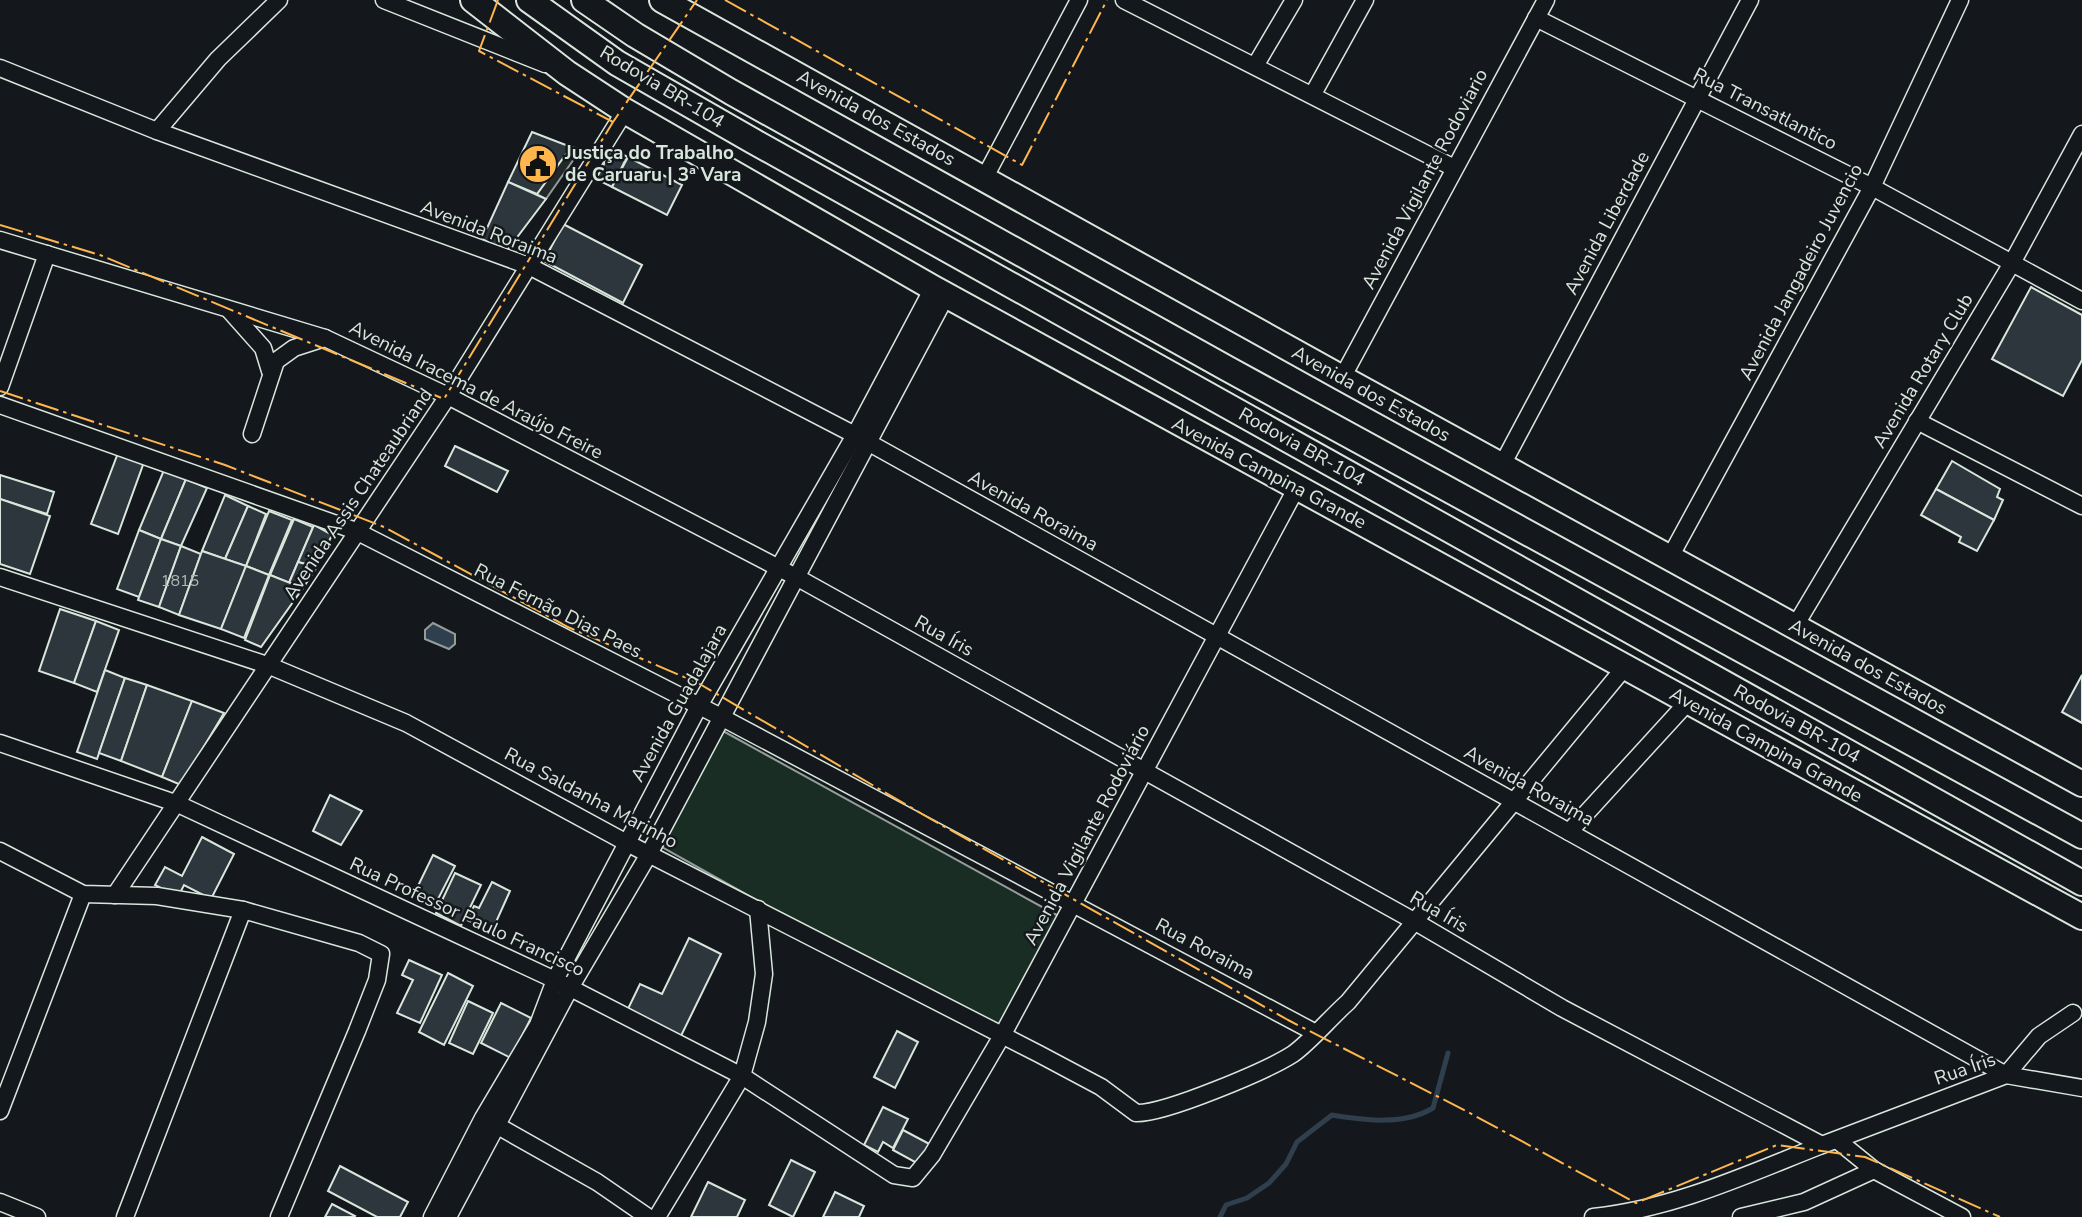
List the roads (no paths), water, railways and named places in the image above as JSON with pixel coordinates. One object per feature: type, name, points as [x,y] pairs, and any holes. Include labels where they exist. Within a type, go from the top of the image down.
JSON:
[{"type":"main road","name":"Avenida Campina Grande","points":[[473,0],[567,73],[625,111],[940,292],[2082,917]]},
{"type":"main road","name":"Rodovia BR-104","points":[[529,0],[617,63],[753,141],[2082,883]]},
{"type":"main road","name":"Rodovia BR-104","points":[[584,0],[635,35],[742,99],[1228,369],[2082,836]]},
{"type":"main road","name":"Avenida dos Estados","points":[[663,0],[1669,559],[2082,784]]},
{"type":"street","points":[[157,131],[218,59],[279,0]]},
{"type":"street","points":[[384,0],[567,73]]},
{"type":"street","points":[[985,177],[1079,0]]},
{"type":"street","points":[[1124,0],[1454,167]]},
{"type":"street","points":[[1255,66],[1294,0]]},
{"type":"street","points":[[1313,94],[1365,0]]},
{"type":"street","name":"Avenida Vigilante Rodoviario","points":[[1342,378],[1546,0]]},
{"type":"street","name":"Avenida Liberdade","points":[[1502,465],[1750,0]]},
{"type":"street","name":"Avenida Jangadeiro Juvencio","points":[[1669,559],[1872,187],[1960,0]]},
{"type":"street","name":"Rua Transatlantico","points":[[1536,19],[1872,187],[2082,301]]},
{"type":"street","name":"Avenida Roraima","points":[[0,68],[157,131],[529,266],[855,435],[2006,1075]]},
{"type":"street","name":"Avenida Assis Chateaubriand","points":[[115,895],[448,396],[625,111]]},
{"type":"street","name":"Avenida Rotary Club","points":[[1795,626],[2012,263],[2082,134]]},
{"type":"street","name":"Avenida Iracema de Araújo Freire","points":[[0,240],[325,338],[448,396],[798,578]]},
{"type":"street","points":[[0,387],[47,254]]},
{"type":"street","points":[[448,1217],[491,1122],[649,854],[798,578],[869,444],[940,292]]},
{"type":"street","name":"Avenida Guadalajara","points":[[432,1217],[491,1122],[538,1025],[555,980],[699,706],[940,292]]},
{"type":"street","points":[[228,308],[263,348],[270,371]]},
{"type":"street","points":[[252,433],[275,361],[294,348],[325,338]]},
{"type":"street","name":"Rua Fernão Dias Paes","points":[[0,405],[356,531],[699,706],[1075,903]]},
{"type":"street","points":[[1917,421],[2082,506]]},
{"type":"street","name":"Avenida Vigilante Rodoviário","points":[[894,1175],[913,1178],[920,1172],[1003,1034],[1297,487]]},
{"type":"street","name":"Rua Saldanha Marinho","points":[[0,577],[270,666],[406,723],[627,843],[1003,1034],[1101,1087],[1136,1113],[1160,1110],[1276,1062],[1295,1052],[1314,1032]]},
{"type":"street","name":"Rua Íris","points":[[798,578],[1414,921],[1562,1008],[1830,1142],[2006,1075],[2082,1087]]},
{"type":"street","points":[[1314,1032],[1348,1002],[1625,667]]},
{"type":"street","points":[[1569,832],[1687,703]]},
{"type":"street","name":"Rua Professor Paulo Francisco","points":[[0,743],[178,804],[555,980],[742,1076],[894,1175]]},
{"type":"street","points":[[0,851],[83,894],[157,896],[243,910],[359,943],[381,954],[377,980],[279,1217]]},
{"type":"street","points":[[0,1111],[83,894]]},
{"type":"street","name":"Rua Roraima","points":[[1075,903],[1314,1032]]},
{"type":"street","points":[[657,1217],[742,1076],[757,1022],[764,974],[758,909]]},
{"type":"street","points":[[125,1217],[243,910]]},
{"type":"street","points":[[2006,1075],[2039,1036],[2073,1013]]},
{"type":"street","points":[[491,1122],[597,1182],[648,1217]]},
{"type":"street","points":[[1594,1217],[1627,1213],[1679,1199],[1830,1142],[1874,1170],[1962,1217]]},
{"type":"street","points":[[1741,1217],[1804,1202],[1874,1170]]},
{"type":"street","points":[[0,1202],[37,1217]]},
{"type":"water","points":[[433,623],[455,634],[455,644],[449,649],[425,639],[425,630]]},
{"type":"waterway","points":[[1220,1217],[1226,1205],[1247,1198],[1269,1183],[1286,1164],[1297,1142],[1332,1115],[1384,1120],[1409,1117],[1433,1108],[1448,1053]]},
{"type":"place","name":"Justiça do Trabalho de Caruaru | 3ª Vara","points":[[538,164]]}]
